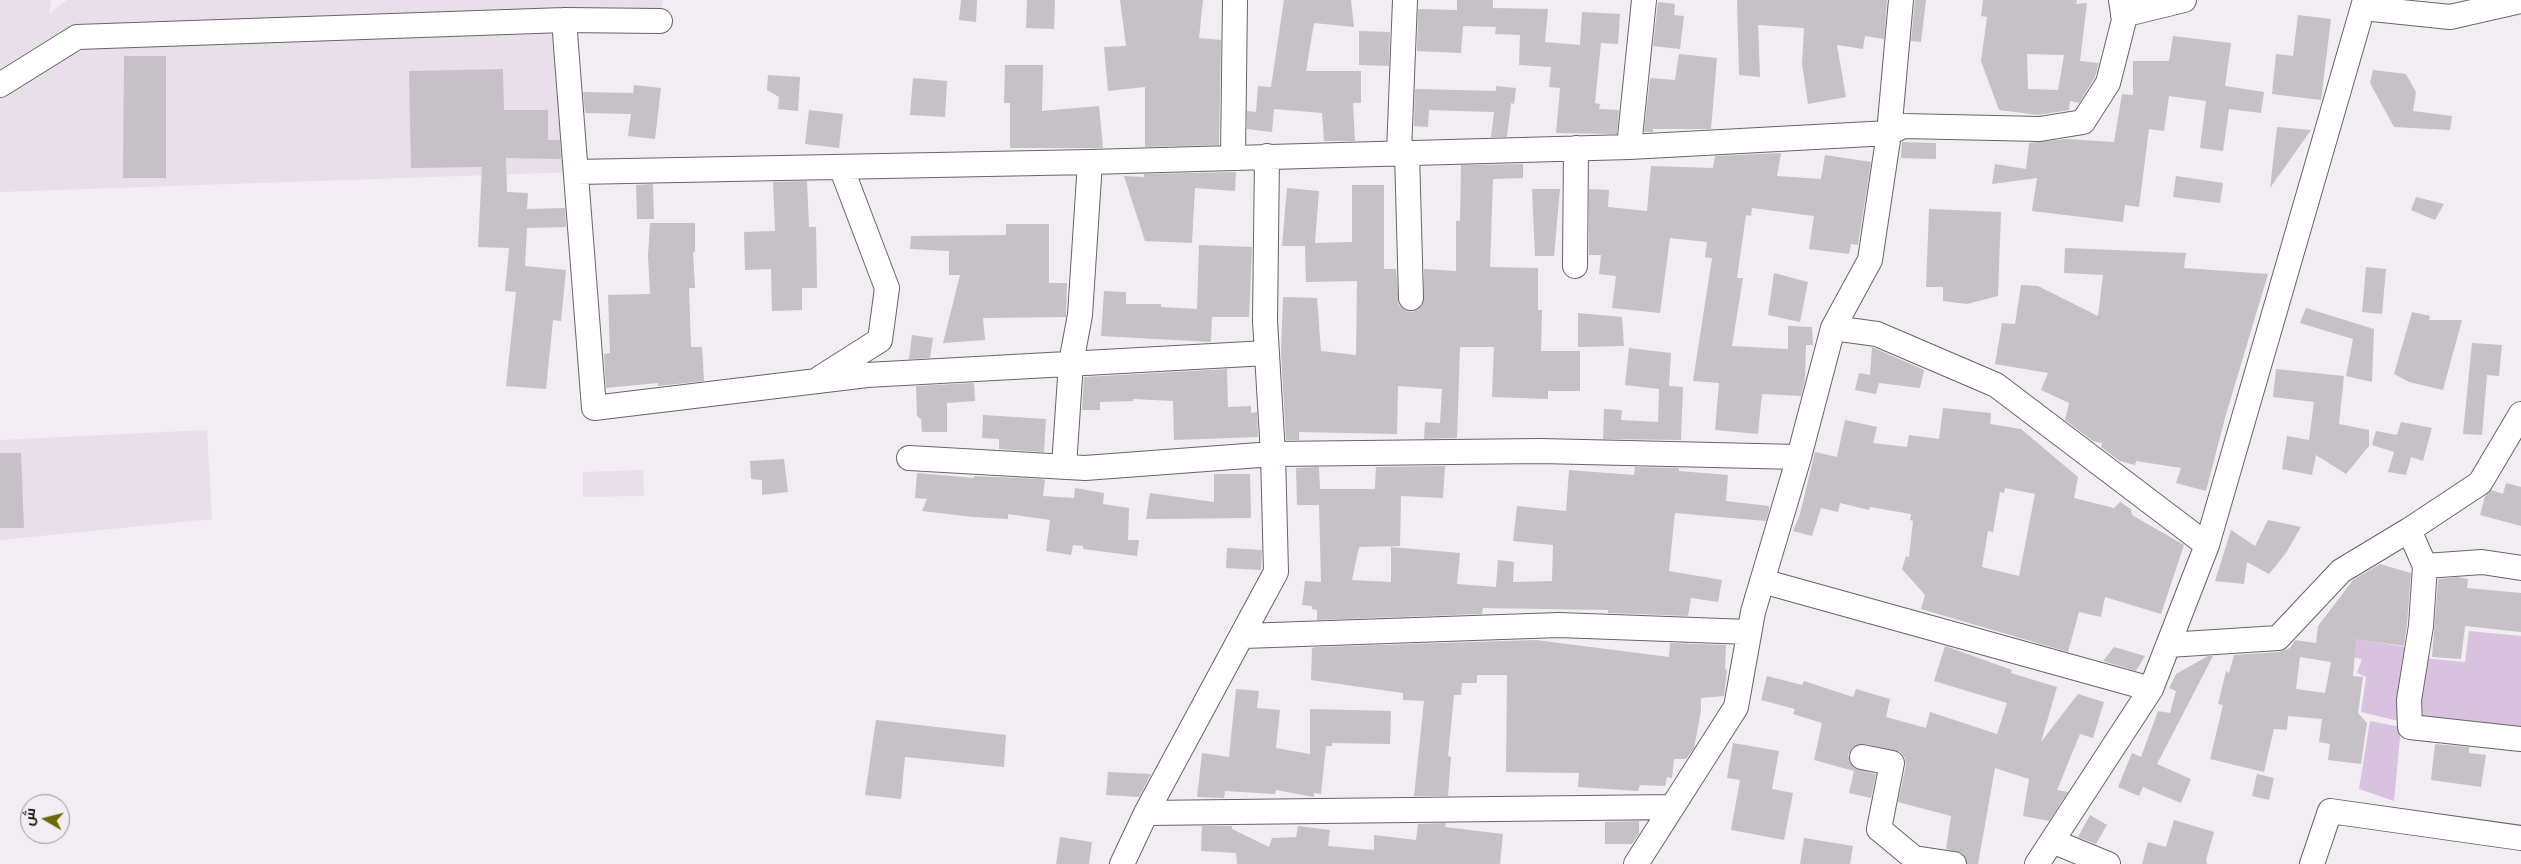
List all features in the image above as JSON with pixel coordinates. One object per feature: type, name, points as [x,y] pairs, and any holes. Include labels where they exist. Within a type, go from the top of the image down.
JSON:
[{"type":"street","points":[[1233,157],[1235,0]]},
{"type":"street","points":[[1405,0],[1403,153],[1411,298]]},
{"type":"street","points":[[1629,147],[1644,0]]},
{"type":"street","points":[[1636,864],[1736,707],[1749,632],[1762,581],[1799,457],[1833,328],[1870,260],[1889,133],[1902,0]]},
{"type":"street","points":[[576,172],[1090,162],[1629,147],[1889,133],[1903,126],[2040,129],[2083,122],[2108,83],[2124,20],[2122,7],[2184,0]]},
{"type":"street","points":[[2037,864],[2151,689],[2207,545],[2364,4],[2450,17],[2521,1]]},
{"type":"street","points":[[564,20],[594,408],[867,375],[1266,353]]},
{"type":"street","points":[[0,85],[77,38],[564,20],[660,20]]},
{"type":"street","points":[[1575,266],[1576,148]]},
{"type":"street","points":[[1122,864],[1146,813],[1244,636],[1276,572],[1273,454],[1265,321],[1266,156]]},
{"type":"street","points":[[1064,466],[1070,363],[1080,315],[1090,162]]},
{"type":"street","points":[[814,381],[880,340],[887,288],[841,167]]},
{"type":"street","points":[[1833,328],[1878,334],[1996,385],[2207,545]]},
{"type":"street","points":[[2168,644],[2278,638],[2341,571],[2409,530],[2480,483],[2521,414]]},
{"type":"street","points":[[910,458],[1084,468],[1273,454],[1540,451],[1799,457]]},
{"type":"street","points":[[2409,530],[2425,566],[2421,626],[2408,700],[2410,728],[2521,739]]},
{"type":"street","points":[[2425,566],[2482,562],[2521,568]]},
{"type":"street","points":[[1762,581],[2151,689]]},
{"type":"street","points":[[1244,636],[1559,625],[1749,632]]},
{"type":"street","points":[[1862,758],[1892,763],[1878,829],[1914,858],[1954,864]]},
{"type":"street","points":[[1146,813],[1672,807]]},
{"type":"street","points":[[2312,864],[2330,811],[2521,838]]},
{"type":"street","points":[[2052,841],[2108,864]]},
{"type":"shaded area","points":[[0,0],[51,0],[49,14],[67,0],[663,0],[660,21],[564,20],[576,172],[0,192]]},
{"type":"shaded area","points":[[207,430],[212,519],[0,540],[0,440]]},
{"type":"shaded area","points":[[643,470],[644,496],[583,497],[583,472]]},
{"type":"shaded area","points":[[2469,631],[2521,636],[2521,730],[2416,720],[2422,658],[2465,662]]},
{"type":"shaded area","points":[[2352,638],[2411,648],[2403,722],[2361,712],[2366,677],[2357,673],[2362,659],[2351,657]]},
{"type":"shaded area","points":[[2370,721],[2401,727],[2394,801],[2359,789]]},
{"type":"building","points":[[961,0],[977,0],[976,22],[959,20]]},
{"type":"building","points":[[1027,0],[1055,0],[1054,29],[1026,28]]},
{"type":"building","points":[[1120,0],[1203,0],[1199,38],[1221,40],[1219,145],[1145,147],[1145,87],[1108,91],[1104,47],[1126,46]]},
{"type":"building","points":[[1284,0],[1351,0],[1354,27],[1314,23],[1306,71],[1361,71],[1361,103],[1353,103],[1355,141],[1324,141],[1322,113],[1274,109],[1272,132],[1247,129],[1247,111],[1256,112],[1258,86],[1271,87]]},
{"type":"building","points":[[1457,0],[1493,0],[1493,8],[1548,9],[1545,42],[1580,45],[1582,12],[1620,14],[1618,44],[1601,43],[1595,103],[1600,104],[1599,109],[1619,110],[1617,134],[1556,133],[1560,88],[1549,87],[1551,67],[1519,65],[1520,35],[1495,34],[1496,27],[1463,26],[1461,53],[1417,51],[1418,9],[1457,10]]},
{"type":"building","points":[[1737,0],[1887,0],[1884,39],[1865,36],[1863,49],[1837,45],[1846,97],[1808,104],[1802,64],[1804,28],[1758,25],[1760,77],[1739,75]]},
{"type":"building","points":[[1915,0],[1926,0],[1921,42],[1911,41]]},
{"type":"building","points":[[1983,0],[2077,0],[2076,4],[2087,3],[2080,61],[2099,63],[2095,77],[2079,103],[2070,101],[2069,110],[2039,115],[1999,110],[1981,61],[1987,17],[1981,16]],"holes":[[[2027,54],[2064,55],[2058,90],[2028,89]]]},
{"type":"building","points":[[1658,2],[1675,4],[1674,15],[1684,16],[1680,49],[1653,46]]},
{"type":"building","points":[[2298,15],[2331,19],[2321,100],[2272,94],[2276,54],[2293,56]]},
{"type":"building","points":[[1359,31],[1390,32],[1389,66],[1359,65]]},
{"type":"building","points":[[2173,36],[2231,43],[2225,86],[2264,92],[2261,113],[2229,109],[2223,151],[2200,148],[2206,101],[2169,96],[2164,131],[2149,129],[2139,207],[2125,205],[2123,222],[2032,211],[2037,178],[1992,184],[1995,164],[2026,169],[2029,143],[2066,139],[2114,142],[2122,94],[2133,95],[2133,61],[2169,61]]},
{"type":"building","points":[[1679,54],[1717,58],[1711,129],[1653,129],[1653,132],[1644,132],[1650,78],[1675,80]]},
{"type":"building","points":[[124,56],[166,56],[166,178],[123,178]]},
{"type":"building","points":[[1005,65],[1043,65],[1042,111],[1099,106],[1103,148],[1010,148],[1010,103],[1004,103]]},
{"type":"building","points":[[503,69],[504,110],[548,110],[548,140],[560,140],[561,159],[506,158],[507,192],[528,193],[527,209],[565,208],[566,227],[527,228],[525,266],[566,270],[561,321],[553,320],[546,389],[506,386],[516,292],[505,291],[509,248],[478,247],[482,167],[411,168],[409,71]]},
{"type":"building","points":[[2373,70],[2406,74],[2416,92],[2413,111],[2452,116],[2450,130],[2394,127],[2370,83]]},
{"type":"building","points":[[768,75],[800,77],[798,111],[778,109],[779,97],[767,90]]},
{"type":"building","points":[[913,78],[947,81],[945,117],[910,115]]},
{"type":"building","points":[[634,85],[661,88],[655,139],[628,136],[631,114],[585,113],[583,92],[633,93]]},
{"type":"building","points":[[1496,86],[1516,88],[1514,104],[1511,103],[1507,137],[1491,137],[1494,112],[1429,110],[1428,127],[1414,126],[1415,89],[1496,91]]},
{"type":"building","points":[[809,110],[843,114],[839,148],[805,144]]},
{"type":"building","points":[[2277,127],[2311,130],[2270,188]]},
{"type":"building","points":[[1902,142],[1936,143],[1936,159],[1901,158]]},
{"type":"building","points":[[1781,153],[1777,176],[1821,179],[1825,155],[1871,162],[1858,245],[1851,244],[1849,254],[1809,249],[1814,216],[1752,208],[1751,216],[1746,215],[1737,278],[1743,278],[1732,346],[1788,349],[1788,326],[1812,327],[1813,345],[1806,345],[1805,380],[1801,396],[1762,394],[1758,434],[1715,430],[1719,383],[1693,381],[1712,258],[1705,257],[1707,242],[1670,238],[1660,313],[1612,308],[1616,276],[1599,274],[1601,255],[1589,255],[1589,189],[1609,190],[1608,207],[1647,211],[1651,166],[1713,168],[1715,156]]},
{"type":"building","points":[[1523,164],[1523,178],[1493,179],[1490,267],[1538,268],[1538,310],[1542,310],[1541,351],[1580,351],[1580,391],[1548,391],[1548,399],[1492,397],[1494,347],[1460,347],[1457,438],[1424,439],[1425,422],[1440,423],[1442,389],[1398,386],[1397,434],[1299,432],[1299,440],[1286,440],[1281,352],[1283,297],[1317,298],[1321,351],[1356,355],[1357,281],[1306,282],[1305,246],[1282,246],[1287,188],[1319,191],[1315,243],[1352,242],[1352,185],[1384,185],[1384,269],[1396,269],[1399,305],[1405,310],[1412,312],[1419,309],[1423,304],[1424,269],[1456,271],[1456,221],[1460,221],[1461,165]]},
{"type":"building","points":[[1236,172],[1235,191],[1195,188],[1192,243],[1145,241],[1124,176],[1144,177],[1144,174]]},
{"type":"building","points":[[2176,176],[2223,183],[2220,203],[2173,197]]},
{"type":"building","points":[[807,181],[809,227],[816,227],[817,288],[802,288],[802,310],[772,311],[771,269],[745,270],[744,232],[775,231],[773,182]]},
{"type":"building","points":[[653,184],[654,219],[637,219],[636,185]]},
{"type":"building","points":[[1532,189],[1560,189],[1554,256],[1535,256]]},
{"type":"building","points":[[2416,197],[2444,204],[2435,220],[2411,210]]},
{"type":"building","points":[[1929,209],[2001,212],[1998,296],[1967,304],[1943,301],[1943,287],[1926,287]]},
{"type":"building","points":[[650,223],[695,223],[695,252],[693,252],[695,288],[689,288],[691,347],[702,347],[704,381],[658,386],[658,383],[606,388],[604,354],[610,353],[608,295],[650,294],[648,256]]},
{"type":"building","points":[[1006,224],[1049,224],[1049,283],[1067,283],[1066,317],[983,318],[985,340],[943,343],[960,275],[949,275],[949,251],[910,249],[911,236],[1006,235]]},
{"type":"building","points":[[1199,245],[1252,247],[1249,317],[1212,317],[1211,342],[1101,336],[1104,291],[1126,292],[1126,304],[1161,304],[1161,307],[1197,309]]},
{"type":"building","points":[[2065,248],[2186,253],[2184,268],[2268,274],[2225,418],[2206,491],[2176,483],[2181,468],[2136,461],[2135,465],[2120,461],[2101,447],[2102,443],[2093,441],[2065,420],[2069,403],[2041,390],[2048,373],[1995,364],[2002,323],[2015,324],[2021,285],[2038,286],[2098,316],[2103,275],[2064,273]]},
{"type":"building","points":[[2366,267],[2386,269],[2382,314],[2362,312]]},
{"type":"building","points":[[1774,273],[1808,282],[1800,322],[1768,315]]},
{"type":"building","points":[[2306,308],[2374,329],[2372,382],[2346,376],[2353,339],[2300,323]]},
{"type":"building","points":[[2412,312],[2430,316],[2429,320],[2462,320],[2443,390],[2409,382],[2394,374]]},
{"type":"building","points":[[1578,313],[1622,317],[1624,346],[1578,347]]},
{"type":"building","points":[[912,335],[933,338],[930,358],[909,359]]},
{"type":"building","points":[[2472,343],[2502,345],[2499,376],[2487,375],[2482,435],[2463,434]]},
{"type":"building","points":[[1872,347],[1924,370],[1920,388],[1879,383],[1876,394],[1855,390],[1859,373],[1870,375]]},
{"type":"building","points":[[1629,348],[1671,353],[1669,386],[1683,387],[1681,440],[1603,439],[1604,409],[1622,410],[1621,420],[1658,422],[1659,389],[1625,385]]},
{"type":"building","points":[[1227,369],[1228,407],[1251,406],[1251,413],[1257,412],[1258,437],[1174,440],[1173,401],[1133,399],[1133,401],[1100,402],[1100,410],[1082,410],[1084,377]]},
{"type":"building","points":[[2276,369],[2344,376],[2339,424],[2369,430],[2369,446],[2346,474],[2316,455],[2312,475],[2282,469],[2287,436],[2309,440],[2314,402],[2273,397]]},
{"type":"building","points":[[974,383],[975,401],[947,403],[947,432],[922,432],[921,419],[917,416],[916,386]]},
{"type":"building","points":[[1943,408],[1991,413],[1990,424],[2021,429],[2078,477],[2074,498],[2114,508],[2120,502],[2131,509],[2132,515],[2184,545],[2161,614],[2105,597],[2101,617],[2079,612],[2068,652],[1921,609],[1925,595],[1902,569],[1906,556],[1909,557],[1913,521],[1910,520],[1911,514],[1870,507],[1869,510],[1840,503],[1838,512],[1821,508],[1812,536],[1793,531],[1800,514],[1815,452],[1837,457],[1845,420],[1877,427],[1873,443],[1907,447],[1909,435],[1939,439]],"holes":[[[2005,488],[2035,494],[2019,576],[1982,567],[1988,531],[1993,532],[2000,492],[2004,493]]]},
{"type":"building","points":[[983,415],[1046,419],[1044,452],[999,449],[999,439],[982,438]]},
{"type":"building","points":[[2401,422],[2432,428],[2423,461],[2411,457],[2406,475],[2388,472],[2394,452],[2372,445],[2376,431],[2397,435]]},
{"type":"building","points":[[0,453],[21,453],[24,528],[0,528]]},
{"type":"building","points":[[784,459],[788,492],[762,495],[762,480],[751,479],[750,461]]},
{"type":"building","points":[[1445,466],[1443,498],[1401,496],[1400,546],[1359,547],[1352,580],[1391,582],[1391,547],[1460,553],[1457,584],[1496,587],[1498,560],[1514,562],[1513,582],[1552,581],[1553,545],[1513,541],[1517,506],[1566,511],[1569,470],[1634,475],[1635,467],[1679,468],[1679,471],[1728,475],[1726,501],[1769,506],[1769,510],[1766,521],[1675,513],[1669,571],[1722,580],[1718,602],[1691,598],[1688,616],[1608,613],[1608,610],[1483,608],[1482,614],[1317,620],[1317,610],[1312,609],[1312,606],[1302,605],[1305,581],[1321,582],[1319,505],[1297,505],[1296,468],[1319,467],[1320,489],[1375,489],[1376,467]]},
{"type":"building","points":[[917,473],[974,478],[974,476],[1041,479],[1045,480],[1043,496],[1074,498],[1075,488],[1104,493],[1103,504],[1129,508],[1128,540],[1139,540],[1137,556],[1083,549],[1083,546],[1073,545],[1071,555],[1046,551],[1050,520],[1008,514],[1008,519],[922,511],[927,499],[915,498]]},
{"type":"building","points":[[1214,474],[1250,474],[1251,518],[1146,519],[1150,493],[1214,502]]},
{"type":"building","points":[[2506,483],[2521,487],[2521,526],[2480,515],[2485,496],[2491,490],[2503,494]]},
{"type":"building","points":[[2268,520],[2301,527],[2286,553],[2269,574],[2247,562],[2244,584],[2215,581],[2231,530],[2255,546]]},
{"type":"building","points":[[1227,548],[1262,550],[1261,570],[1226,568]]},
{"type":"building","points":[[2380,564],[2411,573],[2404,646],[2356,639],[2353,676],[2363,677],[2358,713],[2367,723],[2361,764],[2328,760],[2330,744],[2319,742],[2322,719],[2288,716],[2287,730],[2274,729],[2264,772],[2210,759],[2223,705],[2218,704],[2226,671],[2229,673],[2234,655],[2279,652],[2290,648],[2295,640],[2316,643],[2318,626],[2353,580]],"holes":[[[2300,657],[2331,662],[2325,693],[2296,689]]]},
{"type":"building","points":[[2458,577],[2468,579],[2467,588],[2521,593],[2521,632],[2465,626],[2461,659],[2432,657],[2438,581],[2439,579]]},
{"type":"building","points":[[1536,640],[1669,657],[1670,643],[1726,645],[1725,669],[1727,670],[1724,696],[1701,698],[1701,711],[1694,748],[1686,759],[1674,759],[1672,778],[1667,777],[1665,786],[1640,785],[1638,791],[1578,787],[1579,773],[1506,772],[1507,675],[1477,675],[1477,683],[1462,683],[1461,695],[1454,695],[1448,756],[1451,757],[1448,796],[1414,796],[1424,701],[1403,700],[1403,693],[1311,680],[1312,648],[1316,647]]},
{"type":"building","points":[[1945,646],[2012,670],[2011,673],[2057,687],[2041,742],[2078,694],[2104,702],[2093,738],[2080,734],[2057,790],[2068,792],[2049,821],[2023,816],[2029,779],[1995,768],[1978,864],[1967,864],[1962,853],[1946,849],[1951,816],[1898,802],[1906,765],[1905,758],[1901,752],[1865,744],[1852,748],[1848,755],[1853,767],[1876,774],[1871,798],[1849,793],[1854,771],[1814,760],[1822,723],[1793,714],[1795,709],[1761,700],[1767,676],[1802,685],[1804,681],[1853,697],[1856,689],[1890,699],[1886,717],[1926,728],[1930,712],[1997,734],[2007,703],[1934,681]]},
{"type":"building","points":[[2114,647],[2145,656],[2136,671],[2103,661]]},
{"type":"building","points":[[2208,656],[2213,656],[2157,764],[2191,779],[2181,803],[2143,787],[2139,796],[2118,787],[2132,753],[2141,757],[2158,711],[2170,713],[2176,691],[2169,688],[2176,674]]},
{"type":"building","points":[[1236,689],[1259,691],[1257,708],[1280,710],[1276,748],[1310,754],[1310,709],[1391,711],[1390,744],[1332,743],[1332,746],[1326,746],[1321,794],[1314,793],[1314,797],[1276,790],[1275,794],[1225,791],[1224,798],[1197,797],[1202,753],[1229,757]]},
{"type":"building","points":[[876,720],[1006,735],[1004,767],[905,757],[901,799],[865,795]]},
{"type":"building","points":[[1733,743],[1779,751],[1772,789],[1793,793],[1784,840],[1731,830],[1740,780],[1727,778]]},
{"type":"building","points":[[2435,744],[2469,747],[2469,753],[2486,755],[2481,787],[2431,780]]},
{"type":"building","points":[[1108,772],[1151,774],[1139,797],[1106,795]]},
{"type":"building","points":[[2257,774],[2274,778],[2269,800],[2252,796]]},
{"type":"building","points":[[2090,815],[2107,825],[2096,844],[2078,837]]},
{"type":"building","points":[[2174,820],[2214,832],[2206,860],[2207,864],[2142,864],[2148,842],[2166,847]]},
{"type":"building","points":[[1639,821],[1639,834],[1632,844],[1605,844],[1605,822]]},
{"type":"building","points":[[1446,823],[1445,827],[1503,834],[1500,864],[1237,864],[1236,853],[1201,851],[1202,826],[1232,826],[1232,829],[1269,847],[1272,838],[1296,837],[1298,826],[1330,830],[1328,846],[1374,850],[1374,835],[1416,840],[1418,824]]},
{"type":"building","points":[[1060,837],[1092,842],[1089,864],[1056,864]]},
{"type":"building","points":[[1804,838],[1853,846],[1850,864],[1800,864]]}]
